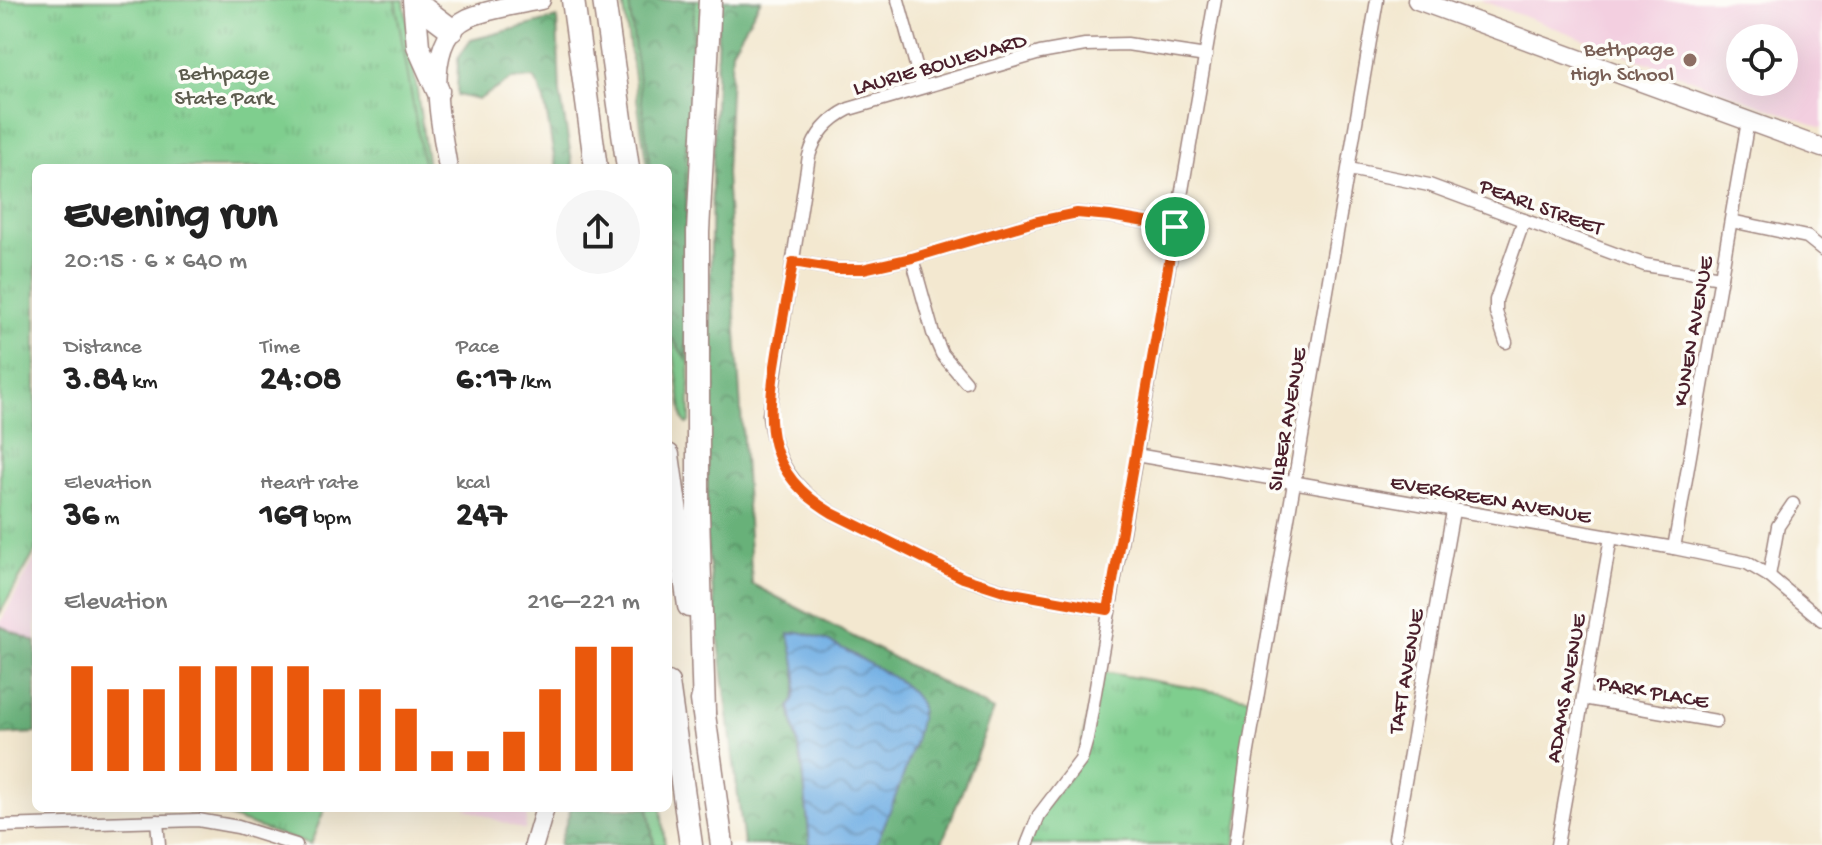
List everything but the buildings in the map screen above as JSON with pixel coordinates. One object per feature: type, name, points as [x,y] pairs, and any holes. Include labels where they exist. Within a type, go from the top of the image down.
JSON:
[{"type":"highway","points":[[704,712],[697,499],[698,232],[710,0]]},
{"type":"highway","points":[[415,1],[452,30]]},
{"type":"highway","points":[[415,1],[418,46],[438,91]]},
{"type":"highway","points":[[605,6],[627,164]]},
{"type":"highway","points":[[574,9],[595,164]]},
{"type":"highway","points":[[672,484],[722,845]]},
{"type":"highway","points":[[672,711],[691,845]]},
{"type":"highway","points":[[672,810],[681,845]]},
{"type":"main road","points":[[447,164],[438,91],[440,56],[452,30],[467,19],[483,13],[541,0]]},
{"type":"main road","points":[[1417,0],[1822,148]]},
{"type":"main road","points":[[534,845],[544,812]]},
{"type":"street","points":[[898,0],[922,87]]},
{"type":"street","points":[[1027,845],[1039,815],[1081,760],[1215,0]]},
{"type":"street","name":"SILBER AVENUE","points":[[1235,845],[1244,770],[1377,0]]},
{"type":"street","name":"LAURIE BOULEVARD","points":[[1108,610],[1007,592],[963,578],[832,513],[801,491],[776,453],[769,415],[809,156],[821,131],[837,115],[849,109],[1040,53],[1085,45],[1127,44],[1206,56]]},
{"type":"street","name":"KUNEN AVENUE","points":[[1674,548],[1748,121]]},
{"type":"street","name":"PEARL STREET","points":[[1349,169],[1429,185],[1645,265],[1721,277]]},
{"type":"street","points":[[793,262],[836,269],[863,269],[1077,213],[1175,227]]},
{"type":"street","points":[[1506,342],[1496,312],[1496,300],[1524,220]]},
{"type":"street","points":[[1731,221],[1807,237],[1822,249]]},
{"type":"street","points":[[912,258],[942,354],[966,382]]},
{"type":"street","name":"EVERGREEN AVENUE","points":[[1136,455],[1747,563],[1769,576],[1822,620]]},
{"type":"street","points":[[1769,576],[1778,526],[1793,504]]},
{"type":"street","name":"TAFT AVENUE","points":[[1395,838],[1453,511]]},
{"type":"street","name":"ADAMS AVENUE","points":[[1557,845],[1611,537]]},
{"type":"street","name":"PARK PLACE","points":[[1583,698],[1716,721]]},
{"type":"street","points":[[0,826],[198,820],[238,827],[296,845]]},
{"type":"street","points":[[157,821],[159,845]]},
{"type":"shaded area","name":"Bethpage High School","points":[[1480,0],[1822,0],[1822,128],[1736,96],[1798,96],[1798,24],[1726,24],[1726,92]]},
{"type":"shaded area","points":[[32,564],[32,640],[0,626]]},
{"type":"shaded area","points":[[474,812],[527,812],[525,830]]},
{"type":"green space","name":"Bethpage State Park","points":[[0,0],[395,0],[423,164],[32,164],[32,557],[0,613]]},
{"type":"green space","points":[[389,0],[404,0],[427,164],[395,164]]},
{"type":"green space","points":[[623,0],[702,0],[693,108],[688,231],[690,422],[687,424],[683,419],[672,342],[672,164],[646,164]]},
{"type":"green space","points":[[655,0],[695,0],[686,140],[686,359],[672,338],[672,164],[649,164],[629,4]]},
{"type":"green space","points":[[719,0],[761,0],[732,50],[726,174],[752,584],[994,710],[941,845],[876,845],[904,773],[920,704],[900,682],[789,634],[797,681],[790,707],[803,770],[810,845],[744,845],[706,536],[712,183]]},
{"type":"green space","points":[[557,18],[560,93],[572,164],[556,164],[543,97],[534,78],[512,79],[478,100],[457,95],[458,58],[471,40]]},
{"type":"green space","points":[[0,626],[32,640],[32,733],[0,735]]},
{"type":"green space","points":[[1098,671],[1257,699],[1235,845],[1027,845],[1039,815],[1076,769]]},
{"type":"green space","points":[[323,812],[310,845],[220,814],[188,813]]},
{"type":"green space","points":[[570,812],[649,812],[654,845],[559,845]]},
{"type":"green space","points":[[649,812],[661,812],[665,845],[654,845]]},
{"type":"water","points":[[799,632],[837,646],[885,673],[905,686],[920,704],[921,714],[912,750],[876,845],[810,845],[803,770],[790,707],[797,691],[797,681],[789,634]]},
{"type":"place","name":"Bethpage High School","points":[[1690,60]]},
{"type":"route","points":[[1077,213],[1175,227],[1108,610],[1007,592],[963,578],[813,502],[788,474],[776,453],[769,415],[771,386],[793,262],[836,269],[863,269],[1077,213]]}]
